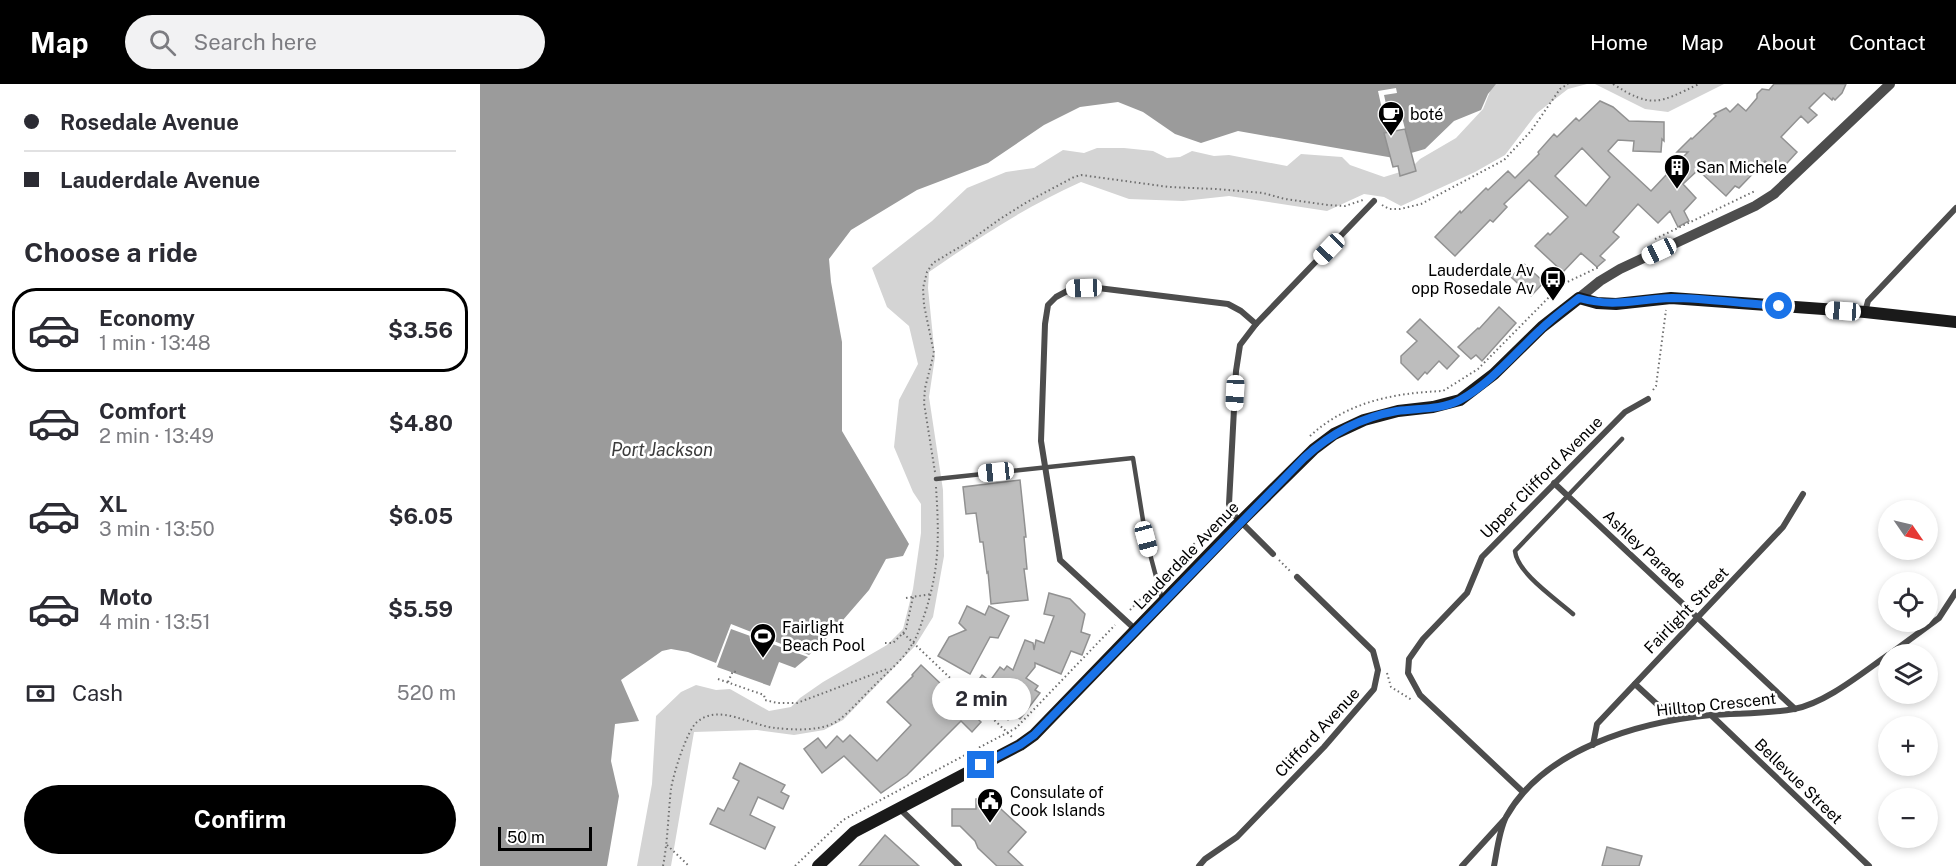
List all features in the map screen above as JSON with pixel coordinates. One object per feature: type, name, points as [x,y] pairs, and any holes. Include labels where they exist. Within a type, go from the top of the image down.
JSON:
[{"type":"main road","points":[[1579,298],[1597,303],[1616,304],[1668,299],[1865,312],[1956,322]]},
{"type":"main road","name":"Lauderdale Avenue","points":[[818,866],[854,832],[1020,745],[1034,735],[1240,522],[1304,458],[1334,434],[1349,426],[1382,415],[1460,400],[1494,374],[1542,327],[1579,298]]},
{"type":"street","name":"Lauderdale Avenue","points":[[1579,298],[1620,269],[1755,206],[1773,194],[1890,84]]},
{"type":"street","points":[[1273,554],[1232,513],[1229,504],[1236,371],[1240,345],[1256,324],[1374,201]]},
{"type":"street","points":[[1865,312],[1868,301],[1956,208]]},
{"type":"street","points":[[1136,630],[1060,560],[1041,441],[1045,324],[1048,305],[1056,297],[1071,289],[1098,288],[1228,304],[1241,311],[1256,324]]},
{"type":"street","name":"Upper Clifford Avenue","points":[[1434,708],[1420,696],[1408,673],[1409,659],[1423,639],[1467,593],[1482,557],[1625,412],[1647,399]]},
{"type":"street","name":"Ashley Parade","points":[[1554,483],[1795,709]]},
{"type":"street","name":"Fairlight Street","points":[[1593,745],[1597,724],[1783,527],[1803,494]]},
{"type":"street","points":[[1297,577],[1373,651],[1376,660]]},
{"type":"street","name":"Hilltop Crescent","points":[[1903,644],[1938,618],[1956,592]]},
{"type":"street","name":"Clifford Avenue","points":[[1199,866],[1205,859],[1237,837],[1324,747],[1372,692],[1378,670],[1376,660]]},
{"type":"street","name":"Hilltop Crescent","points":[[1494,866],[1505,820],[1523,792],[1558,763],[1634,728],[1673,719],[1795,709],[1823,698],[1878,661]]},
{"type":"street","points":[[1635,684],[1673,719]]},
{"type":"street","points":[[1434,708],[1523,792]]},
{"type":"street","name":"Bellevue Street","points":[[1711,715],[1869,866]]},
{"type":"street","points":[[899,808],[959,866]]},
{"type":"street","points":[[1462,866],[1505,820]]},
{"type":"lane","points":[[1573,614],[1529,576],[1516,560],[1515,551],[1622,439]]},
{"type":"lane","points":[[936,479],[1132,458],[1146,539],[1163,602]]},
{"type":"path","points":[[1613,84],[1630,95],[1652,102],[1664,100],[1699,84]]},
{"type":"path","points":[[1647,399],[1656,386],[1668,299]]},
{"type":"path","points":[[1162,577],[1210,527],[1224,521]]},
{"type":"path","points":[[1273,554],[1297,577]]},
{"type":"path","points":[[1135,605],[1149,590]]},
{"type":"path","points":[[906,598],[931,594]]},
{"type":"path","points":[[885,643],[893,643],[903,633],[913,597]]},
{"type":"path","points":[[795,866],[843,820],[1016,728],[1108,632]]},
{"type":"path","points":[[903,633],[1020,745]]},
{"type":"path","points":[[1376,660],[1385,662],[1391,687],[1417,704],[1434,708]]},
{"type":"path","points":[[718,679],[764,695],[765,700],[777,703],[797,703],[890,668]]},
{"type":"path","points":[[728,682],[733,671],[738,673]]},
{"type":"path","points":[[667,845],[689,866]]},
{"type":"shaded area","points":[[1493,84],[1587,84],[1568,89],[1537,113],[1505,155],[1475,172],[1401,206],[1384,197],[1364,194],[1327,211],[1229,196],[1183,201],[1129,199],[1081,182],[1003,223],[929,272],[928,288],[935,357],[929,397],[943,490],[944,556],[933,617],[915,646],[843,720],[824,730],[794,735],[757,730],[694,732],[671,866],[637,866],[652,784],[656,716],[681,692],[696,685],[716,690],[730,689],[769,711],[791,707],[823,682],[887,645],[903,629],[913,589],[921,533],[921,504],[913,492],[894,447],[899,400],[918,364],[909,326],[887,307],[872,268],[932,221],[967,188],[1006,172],[1034,168],[1063,150],[1084,153],[1097,148],[1124,148],[1153,151],[1167,158],[1180,157],[1192,151],[1214,156],[1229,155],[1287,166],[1301,154],[1342,157],[1350,165],[1384,177],[1410,169],[1420,159],[1456,138],[1483,109]]},
{"type":"shaded area","points":[[1595,84],[1724,84],[1668,112],[1645,109]]},
{"type":"water","name":"Port Jackson","points":[[480,84],[1496,84],[1488,94],[1481,110],[1454,121],[1425,149],[1394,158],[1238,131],[1201,143],[1175,134],[1143,112],[1118,102],[1080,107],[1044,125],[988,163],[917,190],[851,230],[829,259],[842,342],[842,431],[909,544],[903,556],[886,559],[869,590],[830,635],[809,655],[731,624],[716,663],[688,652],[671,649],[662,651],[621,680],[639,721],[615,724],[611,761],[619,796],[607,866],[480,866]]},
{"type":"water","name":"Fairlight Beach Pool","points":[[731,629],[808,657],[795,668],[779,662],[770,686],[717,667]]},
{"type":"pier","points":[[1396,88],[1397,93],[1384,95],[1386,104],[1397,103],[1398,107],[1390,108],[1393,118],[1402,117],[1405,129],[1387,132],[1378,91]]},
{"type":"building","points":[[1774,84],[1846,84],[1842,93],[1835,100],[1824,93],[1809,108],[1817,115],[1808,123],[1801,116],[1781,137],[1797,152],[1778,173],[1765,161],[1739,188],[1735,186],[1726,196],[1698,170],[1683,184],[1696,198],[1684,211],[1689,221],[1678,227],[1670,211],[1658,223],[1638,204],[1613,232],[1619,237],[1600,256],[1605,260],[1597,267],[1581,253],[1563,272],[1535,246],[1568,217],[1529,180],[1504,204],[1507,207],[1493,222],[1490,220],[1455,256],[1435,237],[1486,188],[1488,190],[1508,171],[1515,178],[1539,154],[1538,152],[1554,134],[1557,137],[1576,118],[1579,121],[1600,101],[1613,107],[1629,121],[1664,122],[1664,141],[1662,139],[1661,152],[1633,151],[1634,141],[1618,140],[1608,151],[1651,191],[1668,173],[1670,176],[1685,161],[1682,158],[1688,152],[1677,152],[1716,116],[1714,114],[1726,108],[1730,112],[1738,104],[1746,111],[1762,89],[1769,90]],"holes":[[[1582,148],[1610,177],[1586,206],[1555,176]]]},
{"type":"building","points":[[1405,129],[1416,171],[1400,176],[1398,166],[1393,167],[1384,133]]},
{"type":"building","points":[[1524,264],[1544,282],[1531,296],[1511,277]]},
{"type":"building","points":[[1499,307],[1516,323],[1482,361],[1476,355],[1471,359],[1458,347]]},
{"type":"building","points":[[1420,319],[1459,356],[1447,369],[1439,361],[1418,380],[1401,363],[1401,356],[1417,341],[1407,332]]},
{"type":"building","points":[[1020,480],[1026,537],[1024,537],[1027,569],[1024,569],[1028,600],[991,604],[983,542],[980,542],[976,513],[966,514],[963,487]]},
{"type":"building","points":[[1049,593],[1070,599],[1085,614],[1081,632],[1090,635],[1082,655],[1071,651],[1061,674],[1035,663],[1035,667],[1026,678],[1038,686],[1035,690],[1040,693],[1020,719],[1012,713],[1008,720],[970,692],[982,675],[990,681],[1000,667],[1004,670],[1007,666],[1013,670],[1025,640],[1033,643],[1034,650],[1036,640],[1044,643],[1054,616],[1044,614]]},
{"type":"building","points":[[967,606],[985,615],[989,606],[1009,616],[998,638],[990,637],[970,674],[938,656],[949,637],[966,630],[959,623]]},
{"type":"building","points":[[921,665],[981,722],[972,732],[961,721],[907,775],[881,793],[844,756],[822,773],[804,749],[818,738],[826,748],[837,736],[843,742],[850,735],[877,761],[911,725],[887,702]]},
{"type":"building","points":[[740,763],[785,785],[781,792],[789,796],[783,809],[758,797],[750,815],[775,827],[765,849],[710,824],[718,808],[724,811],[739,781],[733,778]]},
{"type":"building","points":[[976,799],[990,799],[1026,832],[1008,852],[1023,866],[997,866],[960,826],[952,826],[952,809],[976,809]]},
{"type":"building","points":[[885,835],[919,866],[859,866]]},
{"type":"building","points":[[1607,847],[1642,856],[1639,866],[1602,866]]},
{"type":"place","name":"boté","points":[[1391,137]]},
{"type":"place","name":"San Michele","points":[[1677,190]]},
{"type":"place","name":"Lauderdale Av opp Rosedale Av","points":[[1553,302]]},
{"type":"place","name":"Fairlight Beach Pool","points":[[763,659]]},
{"type":"place","name":"Consulate of Cook Islands","points":[[990,824]]},
{"type":"route","points":[[981,765],[1020,745],[1034,735],[1236,526],[1304,458],[1334,434],[1364,420],[1382,415],[1460,400],[1494,374],[1542,327],[1579,298],[1611,304],[1671,298],[1779,306]]}]
